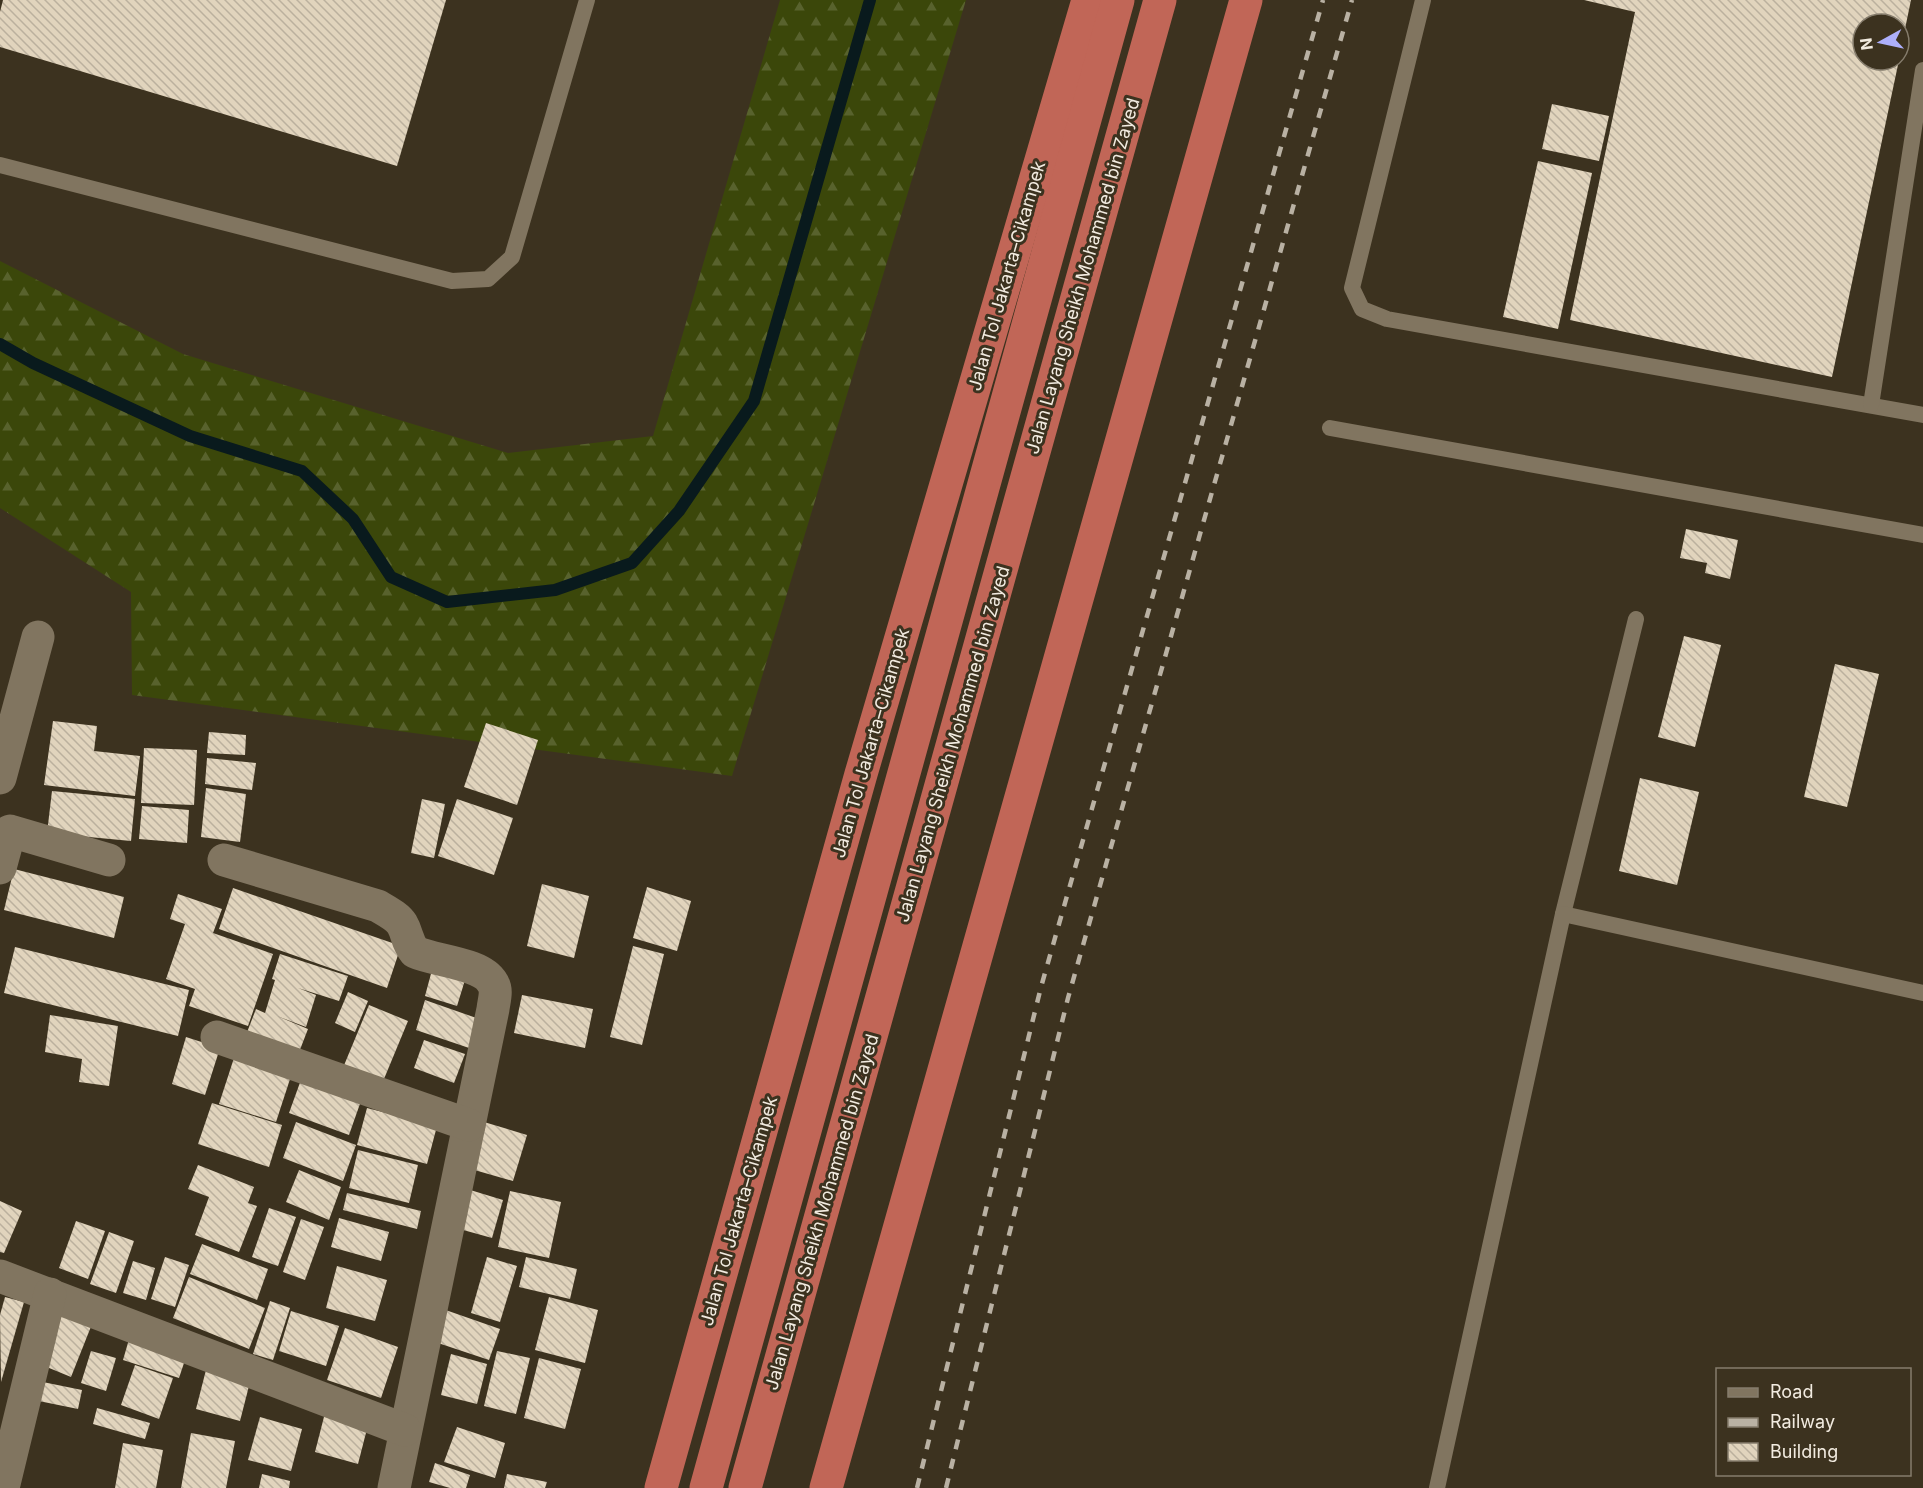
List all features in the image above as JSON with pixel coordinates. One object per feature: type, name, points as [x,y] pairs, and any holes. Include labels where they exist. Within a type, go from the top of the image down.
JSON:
[{"type":"highway","name":"Jalan Tol Jakarta–Cikampek","points":[[662,1488],[861,774],[1088,0]]},
{"type":"highway","name":"Jalan Layang Sheikh Mohammed bin Zayed","points":[[706,1488],[1118,0]]},
{"type":"highway","name":"Jalan Layang Sheikh Mohammed bin Zayed","points":[[746,1488],[1160,0]]},
{"type":"highway","points":[[826,1488],[1246,0]]},
{"type":"street","points":[[0,778],[38,637]]},
{"type":"street","points":[[0,868],[5,827],[109,860]]},
{"type":"street","points":[[224,860],[378,906],[397,918],[404,926],[408,944],[415,952],[482,971],[493,982],[496,993],[394,1488]]},
{"type":"street","points":[[217,1037],[469,1125]]},
{"type":"street","points":[[0,1276],[405,1431]]},
{"type":"street","points":[[3,1488],[50,1294]]},
{"type":"lane","points":[[0,165],[452,281],[488,279],[512,257],[587,0]]},
{"type":"lane","points":[[1424,0],[1352,288],[1362,309],[1387,320],[1923,415]]},
{"type":"lane","points":[[1871,405],[1923,70]]},
{"type":"lane","points":[[1330,428],[1923,535]]},
{"type":"lane","points":[[1437,1488],[1563,914],[1636,619]]},
{"type":"lane","points":[[1563,914],[1923,993]]},
{"type":"green space","points":[[780,0],[966,0],[732,776],[132,695],[131,592],[0,508],[0,261],[183,354],[508,453],[653,436]]},
{"type":"building","points":[[3,0],[446,0],[397,166],[0,47],[0,12]]},
{"type":"building","points":[[1584,0],[1911,0],[1909,12],[1851,12],[1851,72],[1896,72],[1832,377],[1570,320],[1635,12]]},
{"type":"building","points":[[1552,104],[1609,116],[1599,161],[1542,149]]},
{"type":"building","points":[[1538,161],[1592,173],[1558,329],[1503,317]]},
{"type":"building","points":[[1686,529],[1738,540],[1730,579],[1705,573],[1707,563],[1680,558]]},
{"type":"building","points":[[1684,636],[1721,645],[1695,747],[1658,737]]},
{"type":"building","points":[[1835,664],[1879,674],[1847,807],[1804,797]]},
{"type":"building","points":[[53,721],[97,726],[94,751],[140,756],[135,796],[44,785]]},
{"type":"building","points":[[486,723],[538,740],[517,805],[464,787]]},
{"type":"building","points":[[209,732],[246,735],[245,755],[207,753]]},
{"type":"building","points":[[144,748],[197,750],[194,805],[141,803]]},
{"type":"building","points":[[207,758],[256,763],[252,790],[205,784]]},
{"type":"building","points":[[1640,778],[1699,792],[1677,885],[1619,871]]},
{"type":"building","points":[[206,788],[246,794],[240,842],[201,837]]},
{"type":"building","points":[[52,791],[135,799],[131,841],[47,833]]},
{"type":"building","points":[[422,799],[445,804],[434,858],[411,853]]},
{"type":"building","points":[[457,799],[513,818],[494,875],[438,856]]},
{"type":"building","points":[[142,806],[189,810],[187,843],[139,839]]},
{"type":"building","points":[[14,869],[124,897],[114,938],[4,910]]},
{"type":"building","points":[[542,884],[589,896],[574,958],[527,946]]},
{"type":"building","points":[[647,887],[691,901],[677,951],[633,938]]},
{"type":"building","points":[[233,888],[401,946],[387,988],[219,929]]},
{"type":"building","points":[[178,894],[222,909],[213,933],[273,954],[248,1026],[189,1006],[195,989],[166,979],[185,924],[170,919]]},
{"type":"building","points":[[633,946],[664,954],[642,1045],[610,1037]]},
{"type":"building","points":[[15,947],[189,990],[178,1036],[4,993]]},
{"type":"building","points":[[280,954],[348,976],[339,1001],[298,988],[316,995],[306,1027],[277,1016],[308,1029],[296,1060],[244,1040],[256,1009],[265,1013]]},
{"type":"building","points":[[432,970],[465,980],[457,1006],[425,996]]},
{"type":"building","points":[[348,992],[368,1001],[355,1032],[335,1023]]},
{"type":"building","points":[[522,995],[593,1009],[585,1048],[514,1033]]},
{"type":"building","points":[[425,1000],[485,1021],[475,1050],[416,1030]]},
{"type":"building","points":[[369,1005],[408,1021],[379,1091],[340,1075]]},
{"type":"building","points":[[50,1015],[118,1026],[109,1086],[79,1082],[82,1059],[45,1052]]},
{"type":"building","points":[[186,1037],[220,1048],[205,1095],[172,1084]]},
{"type":"building","points":[[424,1040],[465,1054],[454,1083],[414,1068]]},
{"type":"building","points":[[234,1058],[291,1076],[276,1122],[219,1104]]},
{"type":"building","points":[[302,1077],[362,1098],[349,1135],[289,1113]]},
{"type":"building","points":[[212,1103],[282,1125],[269,1167],[198,1144]]},
{"type":"building","points":[[367,1108],[437,1126],[427,1164],[357,1145]]},
{"type":"building","points":[[296,1122],[356,1145],[343,1181],[283,1158]]},
{"type":"building","points":[[484,1122],[527,1135],[513,1181],[471,1169]]},
{"type":"building","points":[[358,1150],[418,1165],[409,1203],[349,1188]]},
{"type":"building","points":[[198,1165],[254,1187],[248,1203],[257,1206],[239,1252],[195,1235],[209,1197],[188,1189]]},
{"type":"building","points":[[299,1170],[341,1187],[329,1220],[286,1202]]},
{"type":"building","points":[[467,1189],[503,1200],[492,1238],[456,1228]]},
{"type":"building","points":[[510,1191],[561,1202],[549,1258],[498,1247]]},
{"type":"building","points":[[347,1193],[421,1211],[417,1229],[343,1210]]},
{"type":"building","points":[[0,1201],[22,1211],[4,1253],[0,1252]]},
{"type":"building","points":[[269,1208],[296,1217],[278,1266],[252,1257]]},
{"type":"building","points":[[339,1218],[389,1232],[381,1261],[331,1247]]},
{"type":"building","points":[[301,1219],[324,1227],[305,1280],[283,1272]]},
{"type":"building","points":[[76,1221],[105,1231],[88,1279],[59,1268]]},
{"type":"building","points":[[109,1232],[134,1241],[116,1293],[90,1284]]},
{"type":"building","points":[[202,1244],[268,1269],[257,1300],[190,1274]]},
{"type":"building","points":[[165,1257],[189,1265],[175,1307],[151,1299]]},
{"type":"building","points":[[487,1257],[517,1266],[500,1322],[471,1313]]},
{"type":"building","points":[[526,1257],[577,1269],[570,1299],[519,1287]]},
{"type":"building","points":[[133,1261],[155,1268],[146,1300],[123,1293]]},
{"type":"building","points":[[337,1266],[387,1280],[375,1321],[326,1308]]},
{"type":"building","points":[[189,1277],[265,1308],[249,1349],[173,1318]]},
{"type":"building","points":[[5,1297],[24,1302],[1,1382],[0,1315]]},
{"type":"building","points":[[549,1297],[598,1310],[585,1363],[535,1350]]},
{"type":"building","points":[[270,1301],[290,1308],[273,1360],[253,1354]]},
{"type":"building","points":[[437,1307],[500,1329],[489,1360],[426,1339]]},
{"type":"building","points":[[57,1310],[92,1324],[71,1377],[37,1363]]},
{"type":"building","points":[[291,1311],[339,1326],[326,1366],[279,1351]]},
{"type":"building","points":[[345,1328],[398,1347],[381,1398],[327,1380]]},
{"type":"building","points":[[132,1329],[189,1348],[179,1378],[123,1360]]},
{"type":"building","points":[[91,1351],[116,1358],[106,1391],[81,1383]]},
{"type":"building","points":[[497,1351],[530,1358],[516,1414],[484,1406]]},
{"type":"building","points":[[451,1354],[487,1364],[477,1404],[441,1395]]},
{"type":"building","points":[[539,1358],[581,1369],[565,1429],[524,1418]]},
{"type":"building","points":[[135,1365],[173,1378],[159,1419],[121,1405]]},
{"type":"building","points":[[206,1370],[250,1382],[240,1421],[196,1409]]},
{"type":"building","points":[[33,1380],[82,1390],[78,1409],[29,1399]]},
{"type":"building","points":[[97,1408],[150,1423],[145,1439],[93,1424]]},
{"type":"building","points":[[326,1409],[369,1421],[358,1464],[315,1452]]},
{"type":"building","points":[[260,1417],[302,1429],[291,1471],[248,1460]]},
{"type":"building","points":[[457,1427],[505,1443],[495,1478],[444,1462]]},
{"type":"building","points":[[191,1433],[235,1441],[226,1488],[181,1488]]},
{"type":"building","points":[[123,1443],[163,1450],[156,1488],[115,1488]]},
{"type":"building","points":[[435,1463],[470,1475],[466,1488],[450,1488],[429,1482]]},
{"type":"building","points":[[262,1474],[290,1481],[289,1488],[259,1488]]},
{"type":"building","points":[[507,1474],[547,1482],[545,1488],[504,1488]]},
{"type":"waterway","points":[[0,344],[33,363],[190,436],[302,471],[353,519],[391,577],[447,602],[555,590],[632,563],[679,511],[754,401],[870,0]]},
{"type":"railway","points":[[917,1488],[1041,987],[1323,0]]},
{"type":"railway","points":[[946,1488],[1068,998],[1352,0]]}]
